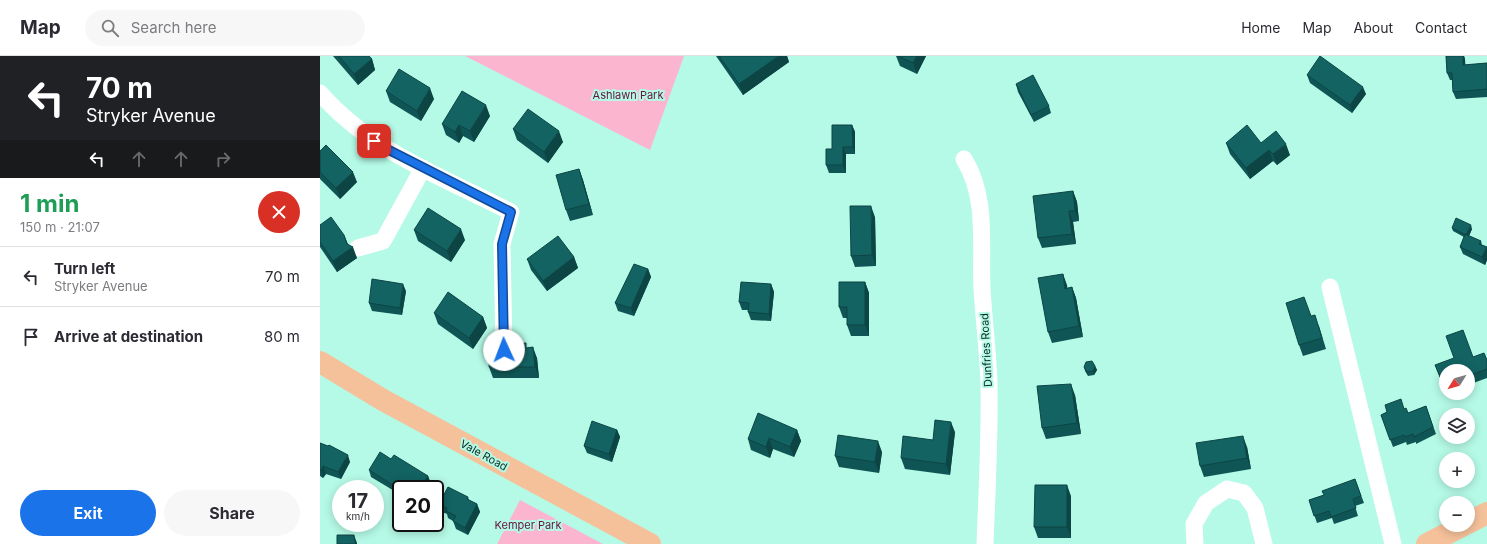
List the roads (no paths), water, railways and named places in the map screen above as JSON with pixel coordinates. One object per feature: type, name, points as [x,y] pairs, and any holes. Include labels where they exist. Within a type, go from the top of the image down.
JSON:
[{"type":"main road","name":"Vale Road","points":[[320,362],[390,403],[650,544]]},
{"type":"main road","points":[[1475,519],[1487,513]]},
{"type":"main road","points":[[1427,544],[1450,532]]},
{"type":"street","points":[[320,93],[341,116],[362,133],[385,148],[511,212],[502,244],[504,350]]},
{"type":"street","name":"Dunfries Road","points":[[964,159],[978,188],[981,206],[982,290],[989,389],[986,544]]},
{"type":"street","points":[[358,248],[383,241],[423,168]]},
{"type":"street","points":[[1330,287],[1392,544]]},
{"type":"street","points":[[1195,544],[1194,524],[1206,503],[1227,489],[1244,493],[1255,508],[1264,544]]},
{"type":"park label","name":"Ashlawn Park","points":[[628,95]]},
{"type":"park label","name":"Kemper Park","points":[[528,525]]}]
